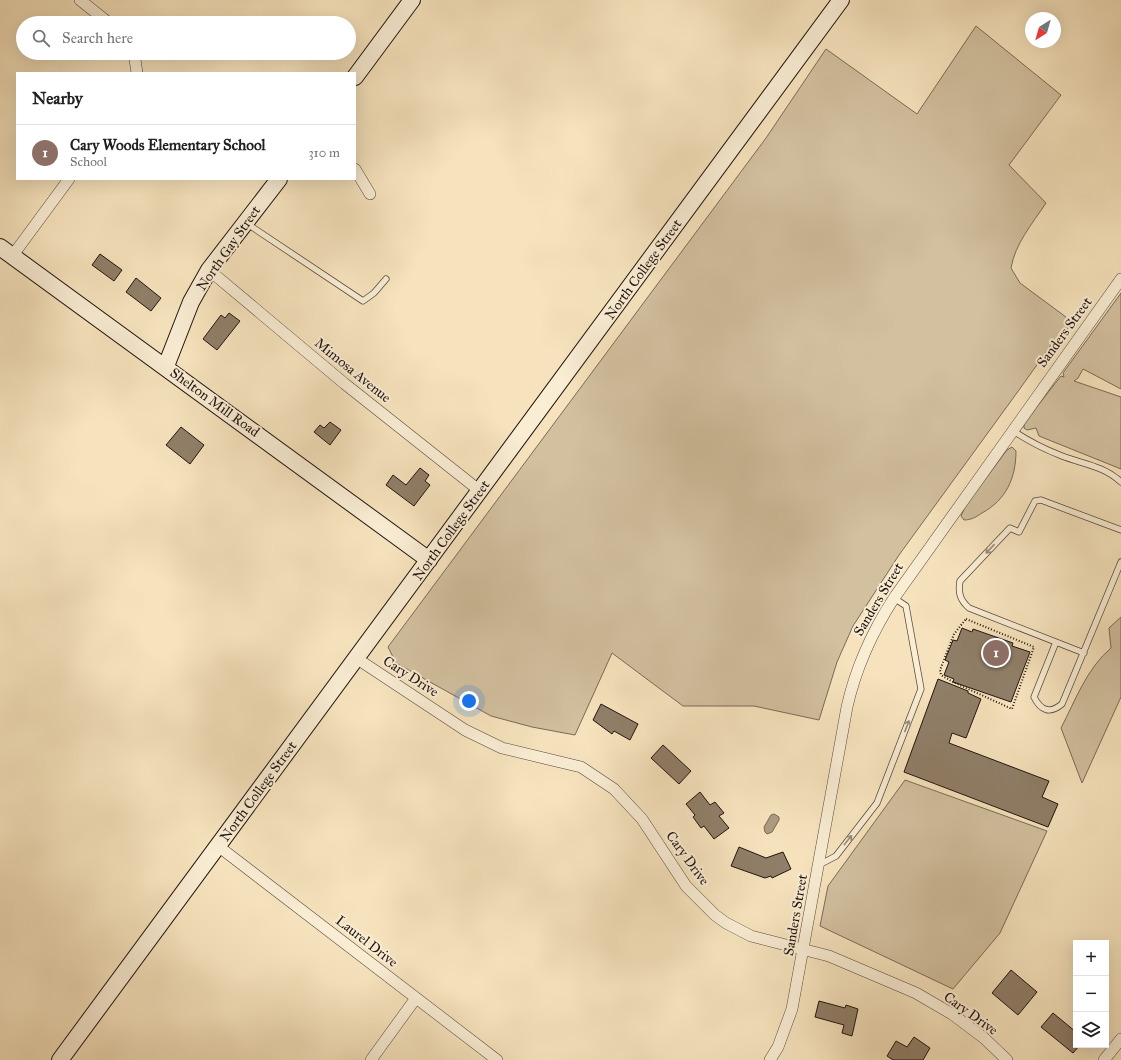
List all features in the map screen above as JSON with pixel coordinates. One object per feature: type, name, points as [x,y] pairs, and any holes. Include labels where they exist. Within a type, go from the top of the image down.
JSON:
[{"type":"main road","points":[[356,76],[412,0]]},
{"type":"main road","name":"North College Street","points":[[60,1060],[841,0]]},
{"type":"main road","name":"North Gay Street","points":[[166,366],[191,302],[209,270],[278,180]]},
{"type":"main road","name":"Shelton Mill Road","points":[[6,251],[166,366],[429,560]]},
{"type":"street","points":[[80,0],[100,16]]},
{"type":"street","points":[[135,60],[137,72]]},
{"type":"street","points":[[356,171],[370,194]]},
{"type":"street","points":[[6,251],[68,180]]},
{"type":"street","name":"Mimosa Avenue","points":[[209,270],[345,384],[480,491]]},
{"type":"street","name":"Sanders Street","points":[[770,1060],[778,1046],[792,1009],[852,686],[864,652],[876,626],[894,598],[1012,430],[1121,279]]},
{"type":"street","name":"Cary Drive","points":[[356,658],[471,733],[502,748],[542,756],[581,767],[614,789],[642,819],[686,886],[715,915],[726,923],[751,936],[829,956],[916,993],[952,1014],[984,1038],[1007,1060]]},
{"type":"street","name":"Laurel Drive","points":[[218,846],[497,1060]]},
{"type":"street","points":[[370,1060],[416,998]]},
{"type":"street","points":[[1104,1060],[1121,1039]]},
{"type":"lane","points":[[246,223],[363,300],[374,293],[386,278]]},
{"type":"lane","points":[[1012,430],[1032,443],[1063,456],[1090,464],[1105,471],[1121,482]]},
{"type":"lane","points":[[1084,653],[970,608],[960,597],[960,581],[1010,528],[1019,532],[1035,501],[1041,500],[1121,530]]},
{"type":"lane","points":[[1056,642],[1034,697],[1040,707],[1046,711],[1052,710],[1062,704],[1121,562]]},
{"type":"lane","points":[[819,866],[836,856],[878,803],[921,689],[906,606],[894,598]]},
{"type":"path","points":[[966,620],[1034,647],[1012,709],[941,675],[940,670],[948,650],[954,634],[966,620]]},
{"type":"shaded area","points":[[976,26],[1061,95],[1009,165],[1046,203],[1020,242],[1011,268],[1020,283],[1074,323],[1054,341],[899,555],[853,626],[837,662],[819,720],[754,706],[683,706],[612,653],[575,735],[532,727],[491,716],[396,663],[388,647],[766,138],[826,49],[917,114]]},
{"type":"shaded area","points":[[1121,293],[1121,389],[1083,369],[1078,378],[1074,381],[1121,397],[1121,469],[1039,436],[1036,428],[1027,430],[1024,428],[1024,423],[1061,376],[1064,377],[1063,373]]},
{"type":"shaded area","points":[[1012,447],[1016,451],[1016,461],[1012,479],[1003,495],[990,508],[978,516],[964,520],[961,516],[966,505],[1007,450]]},
{"type":"shaded area","points":[[1121,617],[1121,697],[1082,783],[1061,728],[1088,675],[1111,648],[1109,628]]},
{"type":"shaded area","points":[[905,780],[1047,831],[1000,933],[953,989],[820,926],[828,886]]},
{"type":"shaded area","points":[[774,814],[779,817],[779,820],[772,832],[767,834],[764,827],[771,815]]},
{"type":"building","points":[[100,254],[122,270],[114,281],[92,265]]},
{"type":"building","points":[[136,278],[161,298],[151,311],[126,292]]},
{"type":"building","points":[[229,313],[240,321],[217,350],[203,339],[221,315],[225,318]]},
{"type":"building","points":[[330,422],[341,430],[330,445],[314,432],[320,425],[324,428]]},
{"type":"building","points":[[181,427],[204,445],[190,464],[166,445]]},
{"type":"building","points":[[420,468],[429,475],[425,481],[430,485],[414,506],[386,485],[393,475],[406,485]]},
{"type":"building","points":[[962,628],[972,632],[973,629],[1013,643],[1012,646],[1030,652],[1011,702],[953,682],[954,679],[944,675],[949,662],[945,660],[953,640],[957,641]]},
{"type":"building","points":[[938,679],[968,691],[968,693],[981,699],[966,738],[952,733],[949,743],[1049,781],[1042,797],[1058,804],[1048,827],[904,772]]},
{"type":"building","points":[[601,704],[638,724],[630,740],[614,731],[612,734],[593,720]]},
{"type":"building","points":[[663,745],[691,771],[679,784],[651,758]]},
{"type":"building","points":[[700,792],[710,805],[715,802],[724,813],[719,816],[729,828],[714,839],[704,826],[701,828],[693,817],[695,815],[686,804]]},
{"type":"building","points":[[739,847],[766,858],[783,852],[791,869],[772,878],[771,876],[765,878],[731,866]]},
{"type":"building","points":[[1011,970],[1037,992],[1018,1015],[992,993]]},
{"type":"building","points":[[819,1001],[845,1008],[846,1005],[858,1009],[852,1036],[842,1033],[844,1025],[815,1017]]},
{"type":"building","points":[[1053,1013],[1073,1030],[1073,1048],[1077,1048],[1073,1053],[1041,1027]]},
{"type":"building","points":[[914,1037],[930,1048],[923,1060],[893,1060],[887,1056],[896,1041],[907,1047]]},
{"type":"place","name":"Cary Woods Elementary School","points":[[996,653]]}]
